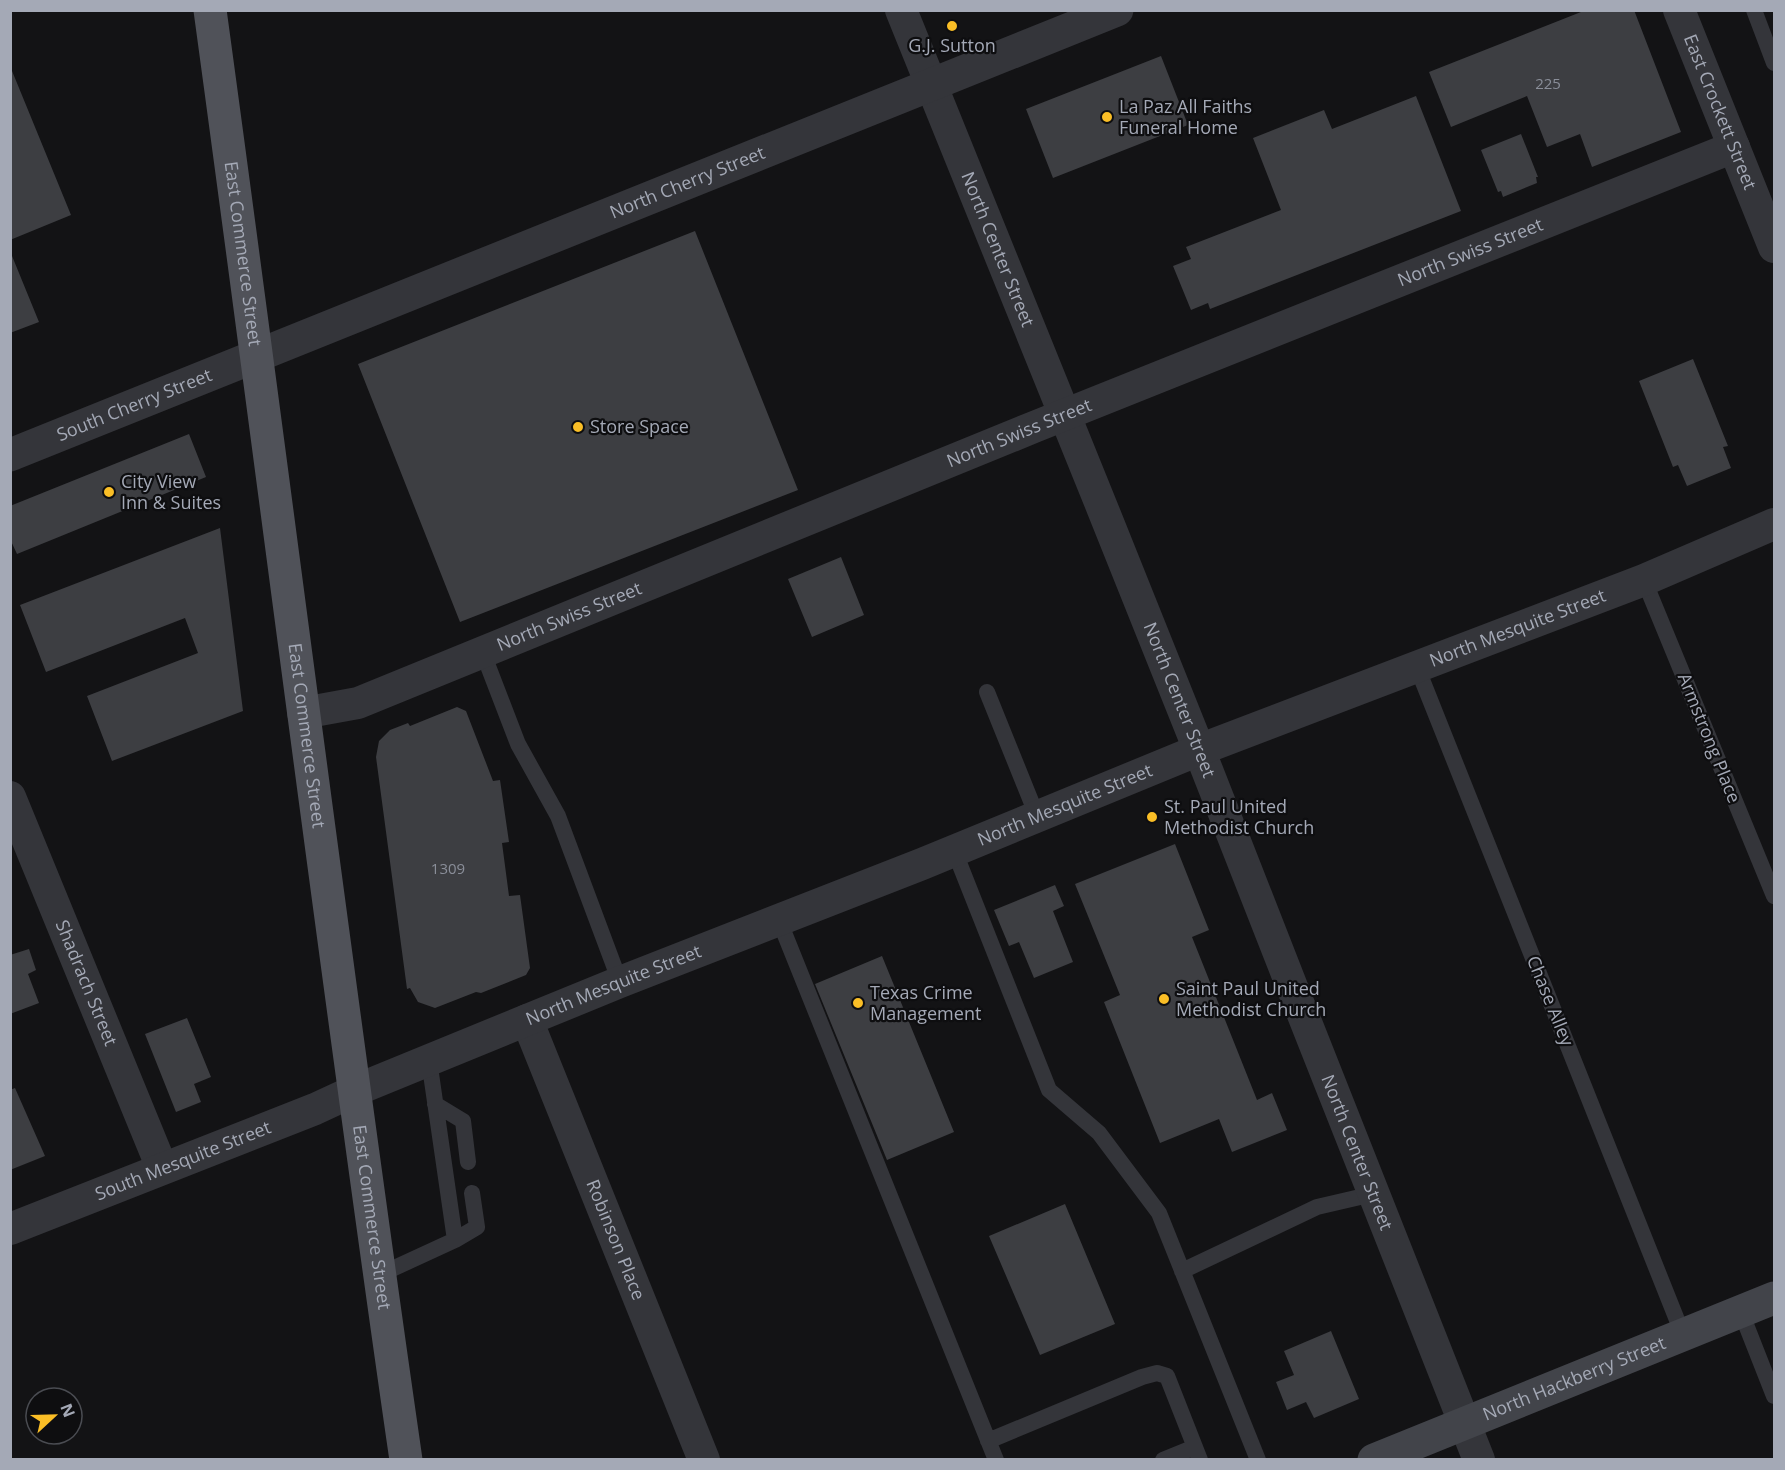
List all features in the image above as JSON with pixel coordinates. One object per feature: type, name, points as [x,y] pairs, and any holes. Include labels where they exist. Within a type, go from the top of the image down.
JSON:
[{"type":"main road","name":"East Commerce Street","points":[[210,10],[258,355],[303,713],[406,1460]]},
{"type":"main road","name":"North Hackberry Street","points":[[1374,1460],[1774,1298]]},
{"type":"street","name":"North Center Street","points":[[901,10],[1199,750],[1372,1194],[1479,1460]]},
{"type":"street","name":"North Cherry Street","points":[[258,355],[1117,10]]},
{"type":"street","name":"East Crockett Street","points":[[1678,10],[1774,246]]},
{"type":"street","name":"North Swiss Street","points":[[303,713],[358,703],[1064,415],[1734,147]]},
{"type":"street","name":"South Cherry Street","points":[[10,455],[258,355]]},
{"type":"street","name":"North Mesquite Street","points":[[356,1090],[1199,750],[1644,580],[1774,524]]},
{"type":"street","name":"Shadrach Street","points":[[10,797],[162,1168]]},
{"type":"street","name":"Robinson Place","points":[[527,1020],[704,1460]]},
{"type":"street","name":"South Mesquite Street","points":[[10,1229],[315,1109],[356,1090]]},
{"type":"lane","points":[[1754,10],[1774,63]]},
{"type":"lane","name":"Armstrong Place","points":[[1644,580],[1774,896]]},
{"type":"lane","points":[[483,653],[518,744],[558,816],[620,982]]},
{"type":"lane","name":"Chase Alley","points":[[1417,667],[1683,1335]]},
{"type":"lane","points":[[987,692],[1037,816]]},
{"type":"lane","points":[[954,850],[1049,1090],[1099,1133],[1159,1213],[1258,1460]]},
{"type":"lane","points":[[779,920],[996,1460]]},
{"type":"lane","points":[[429,1060],[455,1240]]},
{"type":"lane","points":[[435,1104],[463,1121],[468,1162]]},
{"type":"lane","points":[[379,1275],[455,1240],[477,1227],[472,1192]]},
{"type":"lane","points":[[1182,1270],[1317,1207],[1372,1194]]},
{"type":"lane","points":[[1742,1312],[1774,1396]]},
{"type":"lane","points":[[988,1441],[1142,1377],[1157,1373],[1167,1376],[1198,1453],[1163,1460]]},
{"type":"building","points":[[1586,10],[1634,10],[1681,132],[1592,167],[1580,134],[1547,147],[1527,96],[1451,127],[1429,72]]},
{"type":"building","name":"La Paz All Faiths Funeral Home","points":[[1161,56],[1188,125],[1053,178],[1026,109]]},
{"type":"building","points":[[10,66],[71,215],[10,240]]},
{"type":"building","points":[[1416,96],[1461,211],[1210,309],[1208,303],[1191,310],[1173,266],[1191,259],[1186,247],[1281,210],[1253,138],[1324,110],[1332,129]]},
{"type":"building","points":[[1521,134],[1538,177],[1536,177],[1537,183],[1503,197],[1501,191],[1498,192],[1481,150]]},
{"type":"building","name":"Store Space","points":[[695,231],[798,490],[460,622],[358,364]]},
{"type":"building","points":[[10,251],[39,322],[10,333]]},
{"type":"building","points":[[1693,359],[1728,446],[1723,447],[1731,468],[1687,486],[1678,465],[1673,467],[1639,381]]},
{"type":"building","name":"City View Inn & Suites","points":[[189,434],[206,477],[17,554],[10,539],[10,506]]},
{"type":"building","points":[[220,528],[243,711],[112,761],[87,696],[198,653],[185,618],[46,672],[20,605]]},
{"type":"building","points":[[841,557],[864,615],[812,637],[788,579]]},
{"type":"building","points":[[457,707],[466,711],[493,781],[500,780],[509,842],[502,843],[509,896],[520,895],[530,968],[526,975],[435,1008],[418,1002],[410,988],[407,989],[376,757],[379,741],[390,730],[408,723],[410,726]]},
{"type":"building","name":"Saint Paul United Methodist Church","points":[[1175,844],[1209,930],[1192,937],[1257,1100],[1272,1093],[1287,1130],[1232,1152],[1219,1119],[1160,1143],[1104,1002],[1120,995],[1075,884]]},
{"type":"building","points":[[1055,885],[1064,906],[1053,911],[1073,962],[1034,978],[1019,942],[1009,946],[994,910]]},
{"type":"building","points":[[29,949],[36,970],[28,974],[39,1003],[10,1014],[10,955]]},
{"type":"building","points":[[882,956],[954,1132],[887,1160],[815,984]]},
{"type":"building","points":[[187,1018],[211,1077],[194,1084],[201,1102],[176,1112],[145,1034]]},
{"type":"building","points":[[15,1088],[45,1156],[10,1170],[10,1090]]},
{"type":"building","points":[[1065,1204],[1115,1324],[1040,1355],[989,1236]]},
{"type":"building","points":[[1331,1331],[1359,1399],[1314,1418],[1306,1402],[1287,1410],[1276,1382],[1294,1375],[1284,1351]]},
{"type":"place","name":"G.J. Sutton","points":[[952,26]]},
{"type":"place","name":"La Paz All Faiths Funeral Home","points":[[1107,117]]},
{"type":"place","name":"Store Space","points":[[578,427]]},
{"type":"place","name":"City View Inn & Suites","points":[[109,492]]},
{"type":"place","name":"St. Paul United Methodist Church","points":[[1152,817]]},
{"type":"place","name":"Saint Paul United Methodist Church","points":[[1164,999]]},
{"type":"place","name":"Texas Crime Management","points":[[858,1003]]}]
